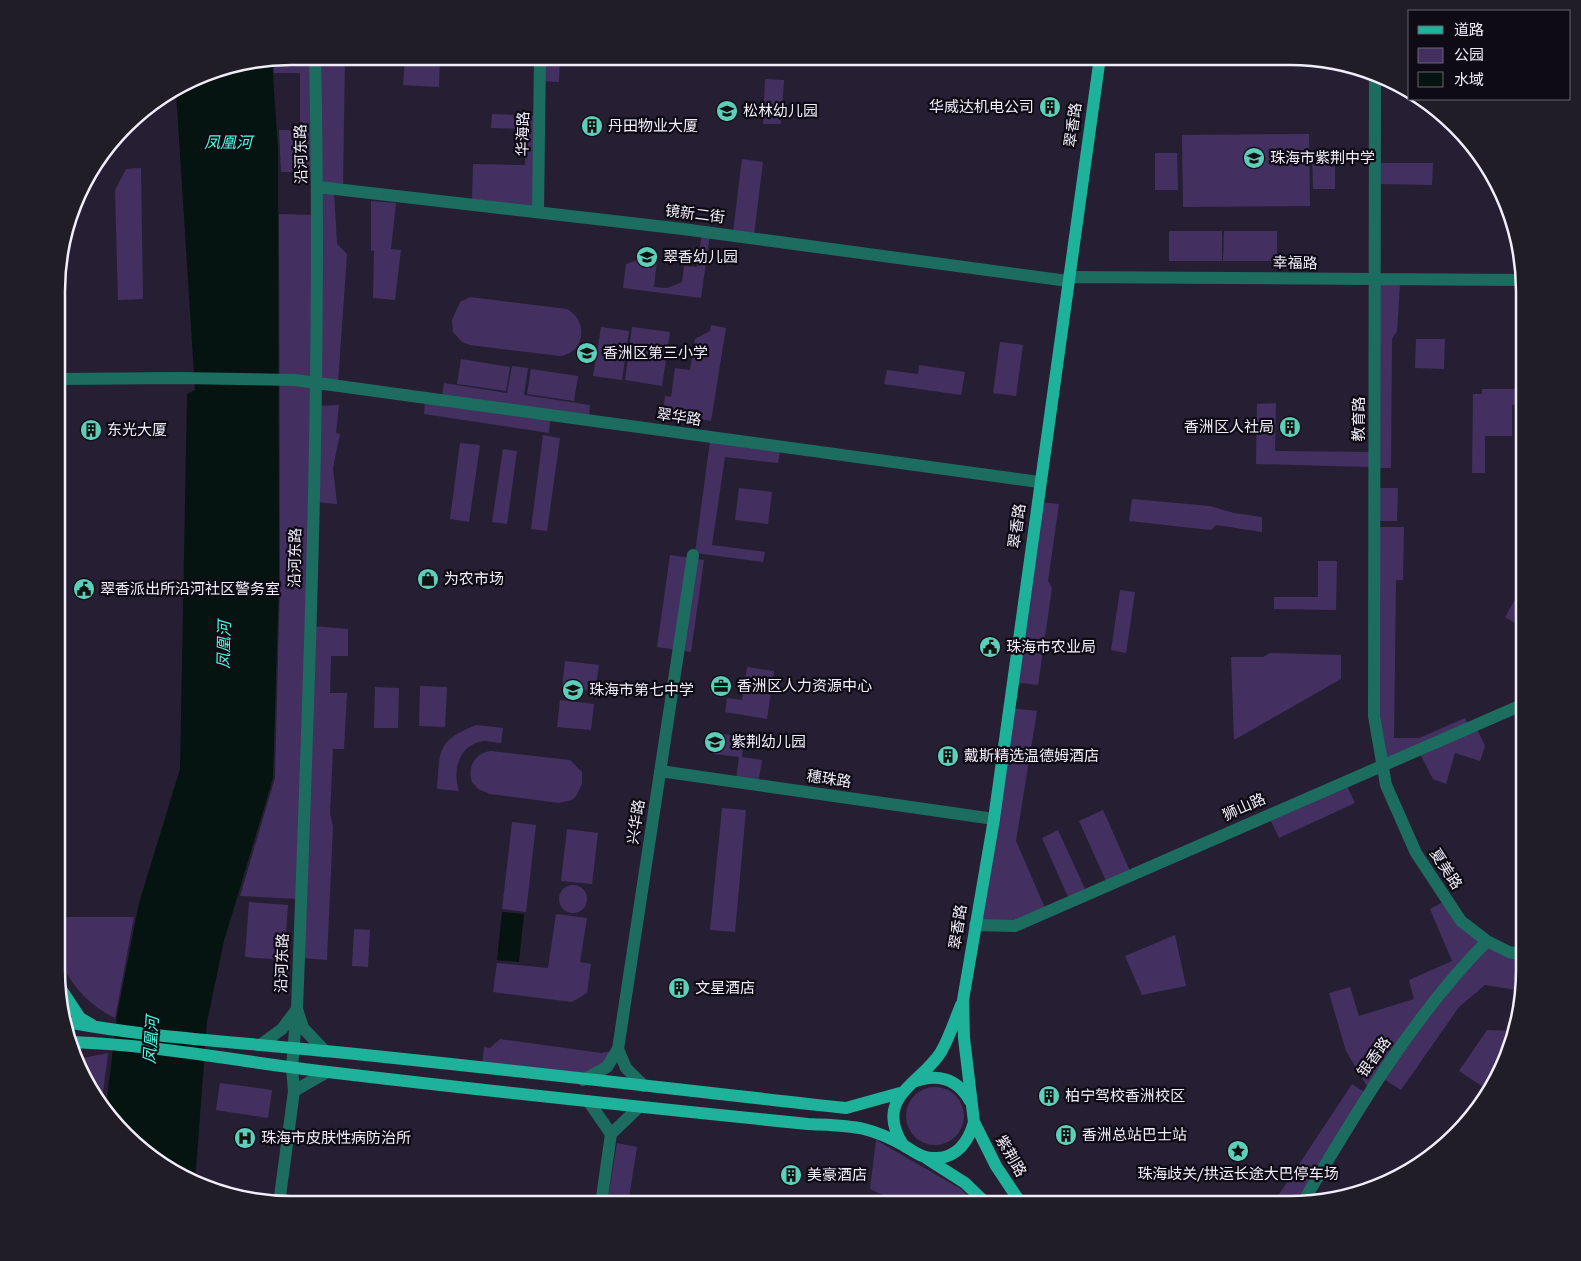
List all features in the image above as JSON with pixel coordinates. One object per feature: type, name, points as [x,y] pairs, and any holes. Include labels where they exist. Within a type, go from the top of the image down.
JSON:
[{"type":"main road","name":"翠香路","points":[[963,1000],[994,819],[1039,482],[1099,65]]},
{"type":"main road","points":[[67,998],[80,1018],[110,1037],[210,1056],[292,1068],[589,1102],[865,1129],[926,1158],[965,1182],[979,1196]]},
{"type":"main road","points":[[902,1145],[895,1133],[894,1105],[900,1093],[913,1082],[940,1052],[963,1000]]},
{"type":"main road","points":[[926,1158],[939,1158],[952,1154],[963,1146],[970,1135],[974,1122],[964,1038],[963,1000]]},
{"type":"main road","points":[[72,1023],[96,1028]]},
{"type":"main road","points":[[80,1051],[110,1037],[260,1045],[846,1108],[900,1093]]},
{"type":"main road","points":[[77,1042],[96,1043]]},
{"type":"main road","points":[[913,1082],[934,1077],[954,1082],[964,1091],[971,1103]]},
{"type":"main road","name":"紫荆路","points":[[974,1122],[996,1166],[1016,1196]]},
{"type":"street","name":"沿河东路","points":[[314,65],[318,187],[307,741],[297,1009],[303,1028],[325,1051]]},
{"type":"street","name":"华海路","points":[[538,212],[540,65]]},
{"type":"street","name":"教育路","points":[[1375,82],[1374,716],[1382,765]]},
{"type":"street","name":"镜新二街","points":[[318,187],[707,232],[1068,279]]},
{"type":"street","name":"幸福路","points":[[1068,279],[1516,280]]},
{"type":"street","name":"翠华路","points":[[65,379],[295,380],[1039,482]]},
{"type":"street","name":"兴华路","points":[[618,1049],[693,555]]},
{"type":"street","name":"狮山路","points":[[975,925],[1015,926],[1516,707]]},
{"type":"street","name":"夏美路","points":[[1382,765],[1386,786],[1416,853],[1461,922],[1487,941],[1516,953]]},
{"type":"street","name":"穗珠路","points":[[660,771],[994,819]]},
{"type":"street","name":"银香路","points":[[1307,1196],[1368,1093],[1458,971],[1487,941]]},
{"type":"street","points":[[260,1045],[282,1029],[297,1009]]},
{"type":"street","points":[[280,1196],[294,1091],[292,1068],[297,1009]]},
{"type":"street","points":[[583,1080],[607,1067],[618,1049]]},
{"type":"street","points":[[618,1049],[626,1068],[644,1086]]},
{"type":"street","points":[[294,1091],[327,1072]]},
{"type":"street","points":[[589,1102],[611,1134]]},
{"type":"street","points":[[603,1196],[611,1134],[639,1107]]},
{"type":"green space","points":[[273,65],[311,65],[313,172],[281,172],[279,130],[300,130],[300,73],[274,73]]},
{"type":"green space","points":[[318,65],[345,65],[343,187],[322,184]]},
{"type":"green space","points":[[404,65],[440,65],[439,87],[403,85]]},
{"type":"green space","points":[[543,65],[560,65],[559,82],[542,81]]},
{"type":"green space","points":[[765,79],[784,80],[781,124],[763,124]]},
{"type":"green space","points":[[492,114],[536,116],[535,207],[472,199],[473,164],[525,165],[526,129],[491,128]]},
{"type":"green space","points":[[1309,134],[1310,206],[1183,207],[1182,135]]},
{"type":"green space","points":[[1312,152],[1335,152],[1335,189],[1313,189]]},
{"type":"green space","points":[[1155,153],[1177,153],[1178,190],[1155,190]]},
{"type":"green space","points":[[742,159],[763,162],[754,235],[733,232]]},
{"type":"green space","points":[[1380,163],[1433,163],[1432,185],[1380,184]]},
{"type":"green space","points":[[141,168],[143,299],[118,300],[115,190],[126,169]]},
{"type":"green space","points":[[321,190],[334,192],[337,244],[347,254],[338,383],[318,380]]},
{"type":"green space","points":[[371,201],[396,203],[391,249],[401,250],[395,300],[373,298],[374,251],[371,250]]},
{"type":"green space","points":[[279,214],[317,215],[298,899],[240,896],[275,778],[280,582]]},
{"type":"green space","points":[[1169,231],[1222,231],[1222,261],[1169,261]]},
{"type":"green space","points":[[1224,231],[1277,231],[1277,261],[1223,261]]},
{"type":"green space","points":[[702,233],[710,234],[701,298],[623,288],[626,264],[643,258],[657,260],[654,287],[667,288],[682,282],[684,266],[697,267]]},
{"type":"green space","points":[[1379,283],[1400,284],[1397,331],[1392,339],[1391,468],[1377,468]]},
{"type":"green space","points":[[470,297],[567,309],[579,321],[581,336],[579,343],[568,354],[560,356],[470,345],[462,342],[453,332],[452,320],[460,302]]},
{"type":"green space","points":[[711,325],[726,328],[711,421],[663,414],[665,396],[671,397],[675,368],[690,370],[695,339],[710,331]]},
{"type":"green space","points":[[601,327],[629,331],[622,380],[593,376]]},
{"type":"green space","points":[[632,327],[670,332],[662,386],[625,380]]},
{"type":"green space","points":[[1416,339],[1445,339],[1444,369],[1415,368]]},
{"type":"green space","points":[[1000,342],[1023,345],[1016,396],[993,393]]},
{"type":"green space","points":[[461,359],[510,367],[506,391],[457,384]]},
{"type":"green space","points":[[919,365],[965,372],[961,395],[884,384],[887,370],[918,374]]},
{"type":"green space","points":[[512,366],[528,368],[524,395],[590,405],[589,417],[442,396],[444,383],[507,393]]},
{"type":"green space","points":[[531,369],[578,376],[574,401],[527,394]]},
{"type":"green space","points":[[1482,389],[1516,389],[1516,405],[1512,405],[1512,436],[1485,436],[1485,473],[1472,473],[1473,394],[1482,394]]},
{"type":"green space","points":[[425,401],[550,419],[549,433],[424,414]]},
{"type":"green space","points":[[1276,403],[1275,451],[1371,452],[1371,467],[1256,464],[1257,404]]},
{"type":"green space","points":[[339,405],[336,433],[340,434],[333,468],[337,504],[315,502],[316,406]]},
{"type":"green space","points":[[543,435],[560,438],[547,531],[531,529]]},
{"type":"green space","points":[[710,441],[780,451],[778,463],[725,457],[712,545],[765,552],[763,562],[695,553]]},
{"type":"green space","points":[[460,443],[480,445],[469,522],[450,519]]},
{"type":"green space","points":[[503,449],[517,451],[507,524],[492,522]]},
{"type":"green space","points":[[739,488],[772,492],[768,524],[735,520]]},
{"type":"green space","points":[[1378,488],[1398,488],[1397,521],[1378,521]]},
{"type":"green space","points":[[1132,499],[1210,506],[1234,513],[1262,517],[1262,532],[1216,525],[1211,530],[1129,521]]},
{"type":"green space","points":[[1040,502],[1059,504],[1048,581],[1052,588],[1038,685],[1015,682]]},
{"type":"green space","points":[[1377,527],[1404,527],[1403,580],[1396,580],[1394,738],[1419,738],[1465,718],[1468,725],[1383,762],[1377,717]]},
{"type":"green space","points":[[670,555],[704,560],[691,652],[657,647]]},
{"type":"green space","points":[[1318,561],[1337,561],[1336,610],[1274,609],[1274,597],[1318,597]]},
{"type":"green space","points":[[1120,590],[1135,592],[1126,653],[1111,650]]},
{"type":"green space","points":[[1516,598],[1516,623],[1505,617]]},
{"type":"green space","points":[[312,626],[348,629],[348,656],[331,656],[330,693],[347,693],[344,749],[333,749],[330,814],[333,826],[327,960],[302,958]]},
{"type":"green space","points":[[1270,653],[1341,655],[1341,679],[1234,740],[1231,657],[1263,657]]},
{"type":"green space","points":[[565,661],[599,665],[595,691],[562,687]]},
{"type":"green space","points":[[747,667],[774,671],[767,719],[725,712],[727,698],[742,700]]},
{"type":"green space","points":[[420,686],[447,687],[445,727],[419,726]]},
{"type":"green space","points":[[375,687],[399,688],[398,728],[374,728]]},
{"type":"green space","points":[[560,700],[594,704],[591,730],[557,727]]},
{"type":"green space","points":[[1010,708],[1037,711],[1016,841],[1045,908],[1015,921],[979,921]]},
{"type":"green space","points":[[476,725],[503,728],[501,743],[484,741],[469,747],[463,753],[457,767],[456,775],[459,791],[437,789],[440,755],[443,748],[454,736]]},
{"type":"green space","points":[[1476,727],[1485,746],[1480,761],[1455,753],[1446,784],[1433,779],[1419,752]]},
{"type":"green space","points":[[717,733],[744,737],[742,757],[762,760],[758,783],[736,780],[739,757],[714,754]]},
{"type":"green space","points":[[491,751],[570,760],[582,772],[582,784],[572,800],[559,803],[490,794],[478,789],[472,782],[471,771],[477,758],[485,752]]},
{"type":"green space","points":[[1346,784],[1355,803],[1279,838],[1270,819]]},
{"type":"green space","points":[[722,808],[746,810],[735,932],[710,930]]},
{"type":"green space","points":[[1103,810],[1130,871],[1106,881],[1079,821]]},
{"type":"green space","points":[[512,822],[536,825],[526,912],[502,909]]},
{"type":"green space","points":[[567,829],[598,833],[592,884],[561,881]]},
{"type":"green space","points":[[1058,830],[1085,889],[1068,897],[1042,838]]},
{"type":"green space","points":[[573,885],[583,889],[587,899],[583,909],[573,913],[563,909],[559,899],[563,889]]},
{"type":"green space","points":[[1445,901],[1483,942],[1368,1088],[1346,1051],[1329,993],[1350,987],[1359,1016],[1414,999],[1409,980],[1452,961],[1430,909]]},
{"type":"green space","points":[[249,902],[288,905],[284,960],[245,957]]},
{"type":"green space","points":[[556,914],[587,918],[580,962],[591,964],[587,993],[572,1002],[493,992],[497,963],[548,968]]},
{"type":"green space","points":[[65,917],[134,917],[115,1018],[96,1007],[87,999],[66,972]]},
{"type":"green space","points":[[354,929],[370,930],[368,967],[352,966]]},
{"type":"green space","points":[[1175,935],[1186,986],[1142,995],[1125,956]]},
{"type":"green space","points":[[1488,944],[1516,954],[1515,990],[1485,985],[1459,1007],[1401,1090],[1382,1078],[1458,974]]},
{"type":"green space","points":[[1487,1030],[1507,1031],[1499,1056],[1483,1087],[1459,1071]]},
{"type":"green space","points":[[500,1039],[601,1053],[613,1051],[604,1065],[582,1077],[482,1066],[484,1047],[490,1048]]},
{"type":"green space","points":[[108,1053],[103,1095],[95,1083],[83,1058]]},
{"type":"green space","points":[[220,1083],[272,1090],[268,1118],[216,1110]]},
{"type":"green space","points":[[1352,1084],[1366,1093],[1304,1196],[1278,1196]]},
{"type":"green space","points":[[935,1087],[946,1089],[959,1100],[964,1116],[962,1127],[951,1140],[935,1145],[924,1143],[911,1132],[906,1116],[908,1105],[919,1092]]},
{"type":"green space","points":[[876,1140],[961,1189],[968,1196],[884,1196],[870,1189]]},
{"type":"green space","points":[[617,1143],[637,1147],[629,1196],[608,1196]]},
{"type":"water","name":"凤凰河","points":[[272,66],[278,149],[279,582],[273,778],[224,941],[207,1022],[196,1175],[178,1166],[142,1140],[121,1119],[107,1100],[117,1015],[139,903],[180,769],[187,394],[195,390],[176,96],[218,77],[247,69]]},
{"type":"water","points":[[502,912],[524,914],[519,962],[497,960]]},
{"type":"place","name":"华威达机电公司","points":[[1050,107]]},
{"type":"place","name":"松林幼儿园","points":[[727,111]]},
{"type":"place","name":"丹田物业大厦","points":[[592,126]]},
{"type":"place","name":"珠海市紫荆中学","points":[[1254,158]]},
{"type":"place","name":"翠香幼儿园","points":[[647,257]]},
{"type":"place","name":"香洲区第三小学","points":[[587,353]]},
{"type":"place","name":"香洲区人社局","points":[[1290,427]]},
{"type":"place","name":"东光大厦","points":[[91,430]]},
{"type":"place","name":"为农市场","points":[[428,579]]},
{"type":"place","name":"翠香派出所沿河社区警务室","points":[[84,589]]},
{"type":"place","name":"珠海市农业局","points":[[990,647]]},
{"type":"place","name":"香洲区人力资源中心","points":[[721,686]]},
{"type":"place","name":"珠海市第七中学","points":[[573,690]]},
{"type":"place","name":"紫荆幼儿园","points":[[715,742]]},
{"type":"place","name":"戴斯精选温德姆酒店","points":[[948,756]]},
{"type":"place","name":"文星酒店","points":[[679,988]]},
{"type":"place","name":"柏宁驾校香洲校区","points":[[1049,1096]]},
{"type":"place","name":"香洲总站巴士站","points":[[1066,1135]]},
{"type":"place","name":"珠海市皮肤性病防治所","points":[[245,1138]]},
{"type":"place","name":"珠海歧关/拱运长途大巴停车场","points":[[1238,1151]]},
{"type":"place","name":"美豪酒店","points":[[791,1175]]}]
